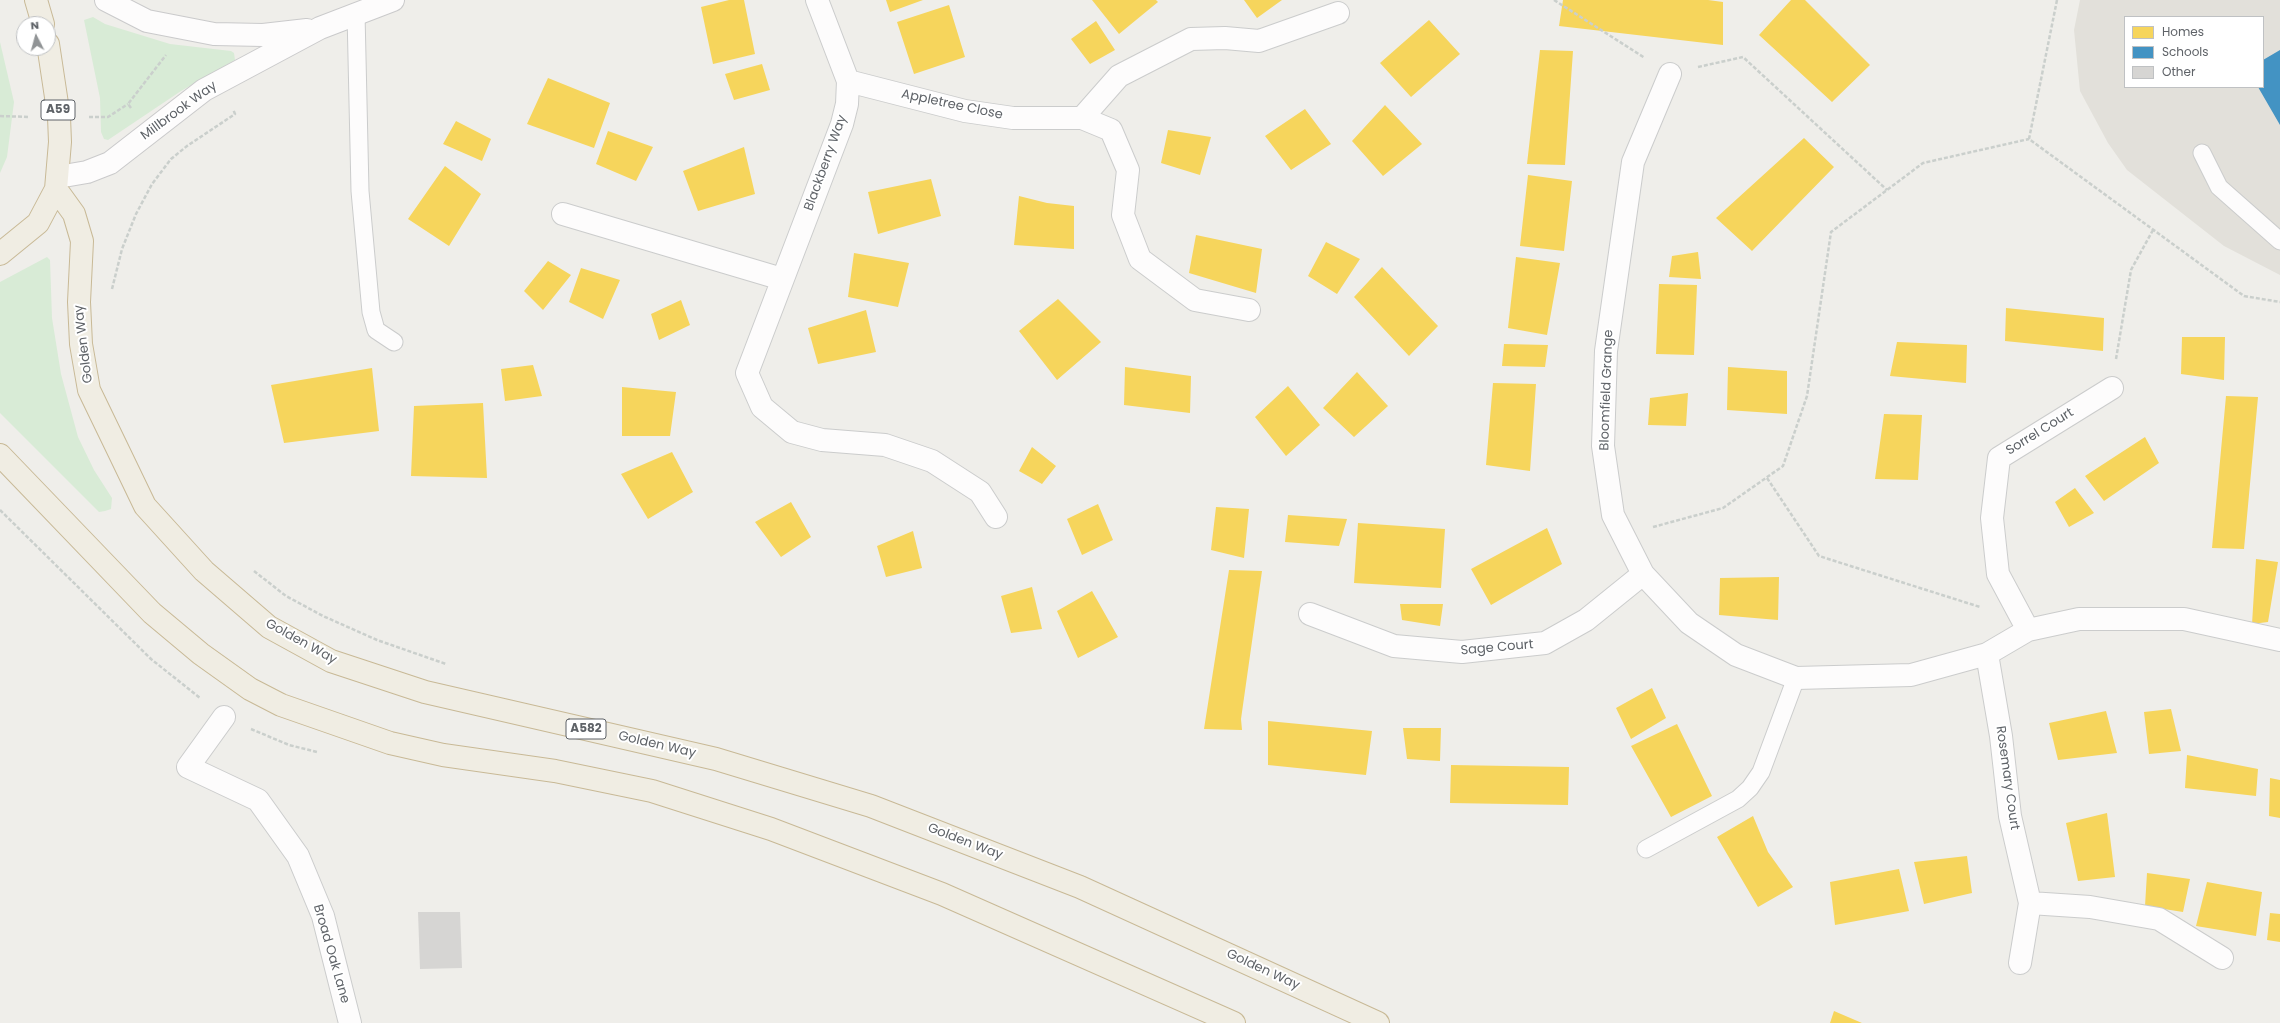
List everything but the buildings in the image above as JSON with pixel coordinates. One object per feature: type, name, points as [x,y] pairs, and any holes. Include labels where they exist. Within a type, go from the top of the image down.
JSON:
[{"type":"highway","points":[[36,0],[41,16]]},
{"type":"highway","name":"A59","points":[[0,254],[38,223],[57,183],[59,117],[50,56]]},
{"type":"highway","name":"Golden Way","points":[[57,183],[74,214],[82,242],[79,302],[81,344],[89,390],[145,506],[204,571],[269,627],[331,661],[425,692],[716,759],[871,806],[1080,886],[1378,1023]]},
{"type":"highway","points":[[0,455],[152,613],[201,654],[250,689],[281,705],[390,743],[443,755],[554,771],[652,791],[770,829],[942,894],[1234,1023]]},
{"type":"street","name":"Millbrook Way","points":[[106,0],[147,21],[214,34],[263,35],[320,28]]},
{"type":"street","name":"Millbrook Way","points":[[57,183],[110,162],[204,90],[222,80],[320,28],[393,0]]},
{"type":"street","name":"Blackberry Way","points":[[817,0],[848,81],[846,104],[842,124],[747,373],[762,407],[792,432],[822,440],[885,445],[932,461],[980,492],[996,517]]},
{"type":"street","points":[[1082,118],[1119,76],[1192,39],[1225,38],[1259,41],[1338,12]]},
{"type":"street","name":"Bloomfield Grange","points":[[1670,74],[1633,162],[1606,351],[1603,446],[1613,515],[1643,574],[1689,623],[1736,656],[1796,678],[1911,675],[1987,654],[2028,630],[2079,620],[2184,619],[2280,640]]},
{"type":"street","name":"Appletree Close","points":[[848,81],[965,111],[1013,118],[1082,118],[1111,130],[1128,170],[1123,215],[1140,259],[1195,300],[1249,310]]},
{"type":"street","points":[[563,214],[782,279]]},
{"type":"street","name":"Sorrel Court","points":[[2028,630],[1998,574],[1992,518],[1999,458],[2112,388]]},
{"type":"street","name":"Sage Court","points":[[1310,614],[1394,646],[1462,652],[1545,643],[1586,620],[1643,574]]},
{"type":"street","name":"Rosemary Court","points":[[1987,654],[2002,736],[2010,816],[2030,903],[2020,963]]},
{"type":"street","name":"Broad Oak Lane","points":[[224,718],[188,767],[258,800],[298,856],[323,916],[350,1023]]},
{"type":"street","points":[[2030,903],[2090,907],[2159,919],[2222,958]]},
{"type":"lane","points":[[356,13],[360,191],[370,312],[376,330],[394,342]]},
{"type":"lane","points":[[2202,153],[2219,187],[2280,241]]},
{"type":"lane","points":[[1646,848],[1738,799],[1750,788],[1761,772],[1796,678]]},
{"type":"path","points":[[1554,0],[1670,74],[1743,57],[1887,190]]},
{"type":"path","points":[[2029,139],[2057,0]]},
{"type":"path","points":[[108,117],[128,104],[169,51]]},
{"type":"path","points":[[111,291],[122,249],[136,214],[152,184],[171,158],[235,114],[222,80]]},
{"type":"path","points":[[128,104],[132,110]]},
{"type":"path","points":[[0,116],[13,116]]},
{"type":"path","points":[[1623,535],[1723,508],[1783,466],[1807,396],[1831,232],[1923,163],[2029,139],[2244,296],[2280,302]]},
{"type":"path","points":[[2112,388],[2131,270],[2153,230]]},
{"type":"path","points":[[1767,478],[1819,556],[1985,609]]},
{"type":"path","points":[[0,510],[151,659],[224,718]]},
{"type":"path","points":[[248,567],[286,596],[323,616],[377,640],[448,664]]},
{"type":"shaded area","points":[[2080,0],[2280,0],[2280,275],[2224,246],[2127,170],[2108,143],[2080,91],[2074,30]]},
{"type":"green space","points":[[93,17],[105,24],[170,44],[231,51],[234,53],[235,60],[181,91],[108,140],[104,139],[101,132],[100,98],[84,20]]},
{"type":"green space","points":[[0,42],[14,102],[7,157],[0,173]]},
{"type":"green space","points":[[47,257],[50,260],[52,318],[61,374],[78,437],[94,470],[112,498],[111,509],[105,511],[99,512],[0,413],[0,282]]}]
